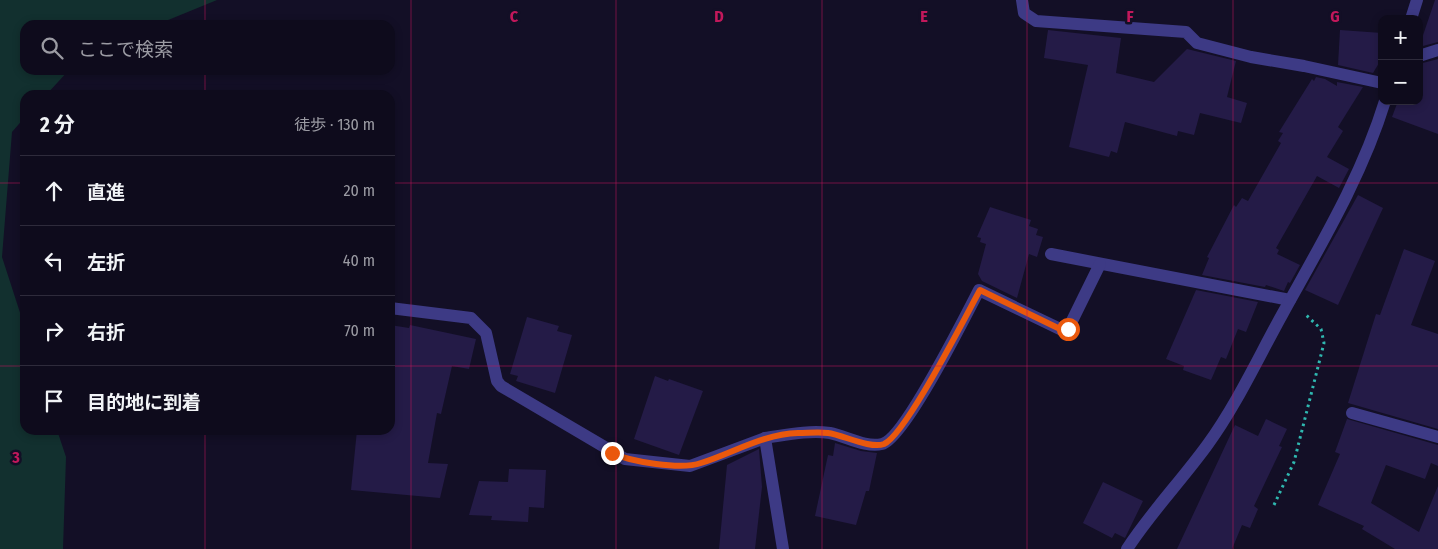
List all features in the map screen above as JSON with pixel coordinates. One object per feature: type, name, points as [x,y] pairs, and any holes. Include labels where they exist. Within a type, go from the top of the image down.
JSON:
[{"type":"street","points":[[1022,0],[1024,13],[1036,21],[1186,32],[1197,43],[1251,58],[1304,66],[1378,82]]},
{"type":"street","points":[[1412,15],[1417,0]]},
{"type":"street","points":[[1423,55],[1438,50]]},
{"type":"street","points":[[1127,549],[1143,525],[1208,444],[1350,190],[1375,133],[1384,105]]},
{"type":"street","points":[[1051,254],[1290,300]]},
{"type":"street","points":[[395,309],[471,318],[486,333],[497,381],[501,386],[625,459],[690,466],[765,438],[795,433],[830,433],[871,444],[883,444],[894,435],[928,384],[980,290],[1060,329],[1068,329],[1100,264]]},
{"type":"street","points":[[1352,413],[1438,437]]},
{"type":"street","points":[[765,438],[783,549]]},
{"type":"path","points":[[1274,505],[1294,462],[1324,343],[1321,329],[1290,300]]},
{"type":"green space","points":[[0,0],[217,0],[168,20],[20,20],[20,75],[64,75],[51,90],[20,90],[20,123],[12,132],[2,257],[20,313],[20,435],[59,435],[66,457],[63,549],[0,549]]},
{"type":"building","points":[[1435,0],[1438,0],[1438,42],[1423,46],[1423,35]]},
{"type":"building","points":[[1048,30],[1121,38],[1116,73],[1154,82],[1187,49],[1236,61],[1227,97],[1247,103],[1241,123],[1200,113],[1194,135],[1178,131],[1177,136],[1125,122],[1117,153],[1111,151],[1109,157],[1069,147],[1088,65],[1044,58]]},
{"type":"building","points":[[1340,30],[1378,33],[1378,65],[1373,73],[1338,65]]},
{"type":"building","points":[[1438,59],[1438,134],[1392,117],[1396,105],[1423,105],[1423,63]]},
{"type":"building","points":[[1316,77],[1325,79],[1337,86],[1337,82],[1363,87],[1338,127],[1343,131],[1327,157],[1349,169],[1339,188],[1317,176],[1276,248],[1279,250],[1277,254],[1300,265],[1290,283],[1288,282],[1284,291],[1266,285],[1265,287],[1202,275],[1209,258],[1207,257],[1234,205],[1236,207],[1242,198],[1248,201],[1281,143],[1278,141],[1283,133],[1279,132],[1312,79],[1314,81]]},
{"type":"building","points":[[1358,195],[1383,208],[1338,305],[1305,290]]},
{"type":"building","points":[[990,207],[1031,220],[1029,226],[1038,229],[1036,235],[1043,237],[1037,257],[1029,254],[1017,298],[982,281],[978,274],[986,244],[980,242],[981,238],[977,237]]},
{"type":"building","points":[[1404,249],[1435,261],[1411,325],[1438,334],[1438,429],[1348,403],[1376,314],[1380,315]]},
{"type":"building","points":[[1196,290],[1258,302],[1246,332],[1238,329],[1226,359],[1221,357],[1211,380],[1183,370],[1184,366],[1166,359]]},
{"type":"building","points":[[527,317],[559,326],[557,331],[572,335],[555,393],[516,381],[518,376],[510,374]]},
{"type":"building","points":[[410,325],[476,339],[469,369],[452,366],[441,414],[437,413],[428,463],[448,464],[440,498],[351,490],[356,435],[395,435],[395,326],[409,328]]},
{"type":"building","points":[[655,376],[703,391],[679,455],[634,439]]},
{"type":"building","points":[[1266,419],[1287,429],[1279,446],[1282,447],[1254,506],[1258,509],[1250,528],[1242,525],[1232,549],[1177,549],[1235,425],[1258,436]]},
{"type":"building","points":[[1347,419],[1438,445],[1438,466],[1431,463],[1425,479],[1386,465],[1371,503],[1419,532],[1438,486],[1438,549],[1395,549],[1362,529],[1364,526],[1318,505],[1340,454],[1335,452]]},
{"type":"building","points":[[835,443],[861,451],[877,453],[869,491],[866,491],[856,525],[815,516],[828,455],[833,456]]},
{"type":"building","points":[[759,449],[762,487],[755,549],[719,549],[727,465]]},
{"type":"building","points":[[509,469],[546,470],[544,508],[529,507],[528,522],[491,520],[492,516],[469,515],[479,481],[508,482]]},
{"type":"building","points":[[1103,482],[1143,501],[1125,538],[1115,533],[1112,538],[1083,523]]},
{"type":"route","points":[[612,453],[625,459],[690,466],[765,438],[795,433],[830,433],[871,444],[883,444],[894,435],[903,423],[928,384],[980,290],[1060,329],[1068,329]]}]
